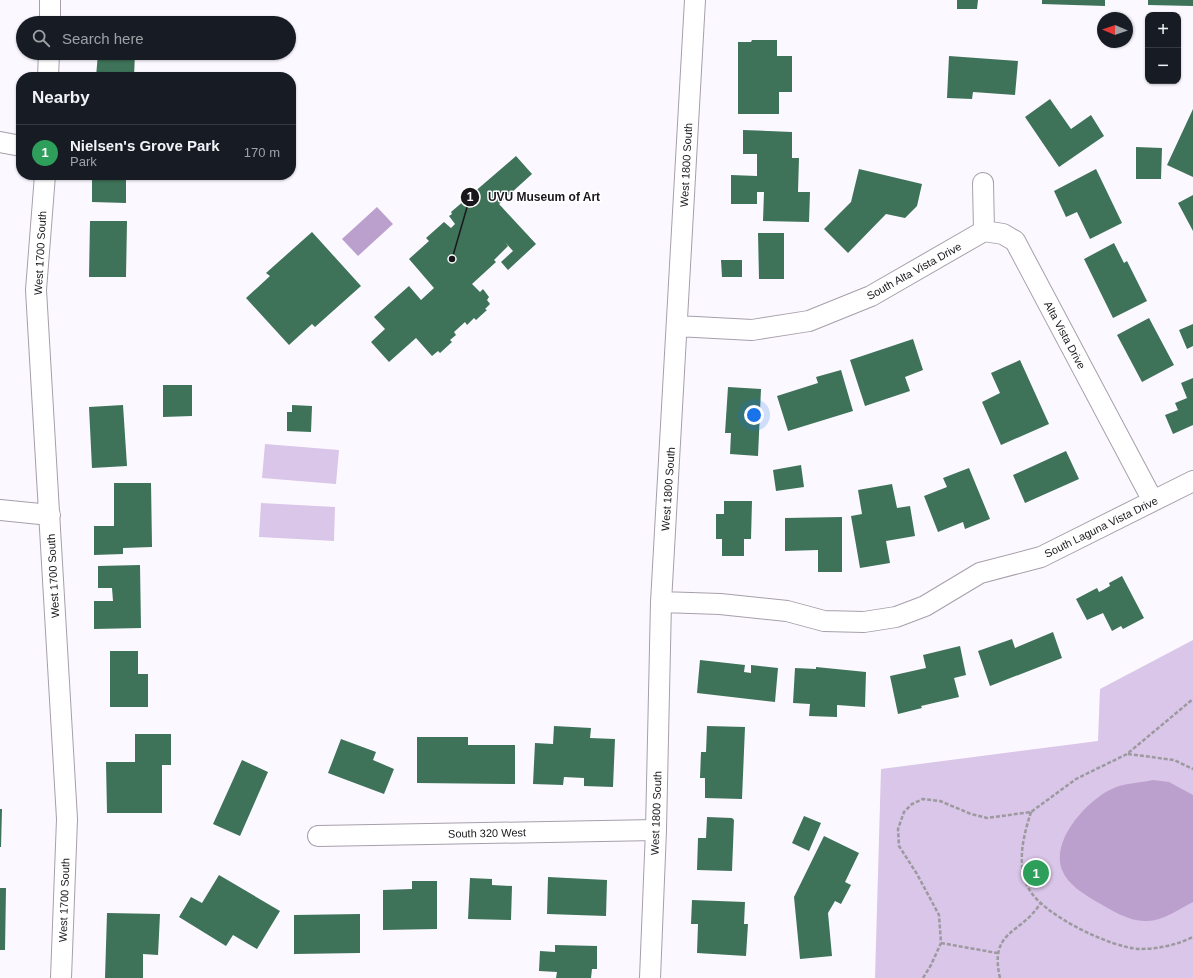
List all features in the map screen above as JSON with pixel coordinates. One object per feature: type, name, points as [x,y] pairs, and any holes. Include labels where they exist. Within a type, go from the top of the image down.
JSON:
[{"type":"street","points":[[50,0],[50,16]]},
{"type":"street","name":"West 1800 South","points":[[650,978],[656,830],[661,602],[695,0]]},
{"type":"street","points":[[48,72],[49,60]]},
{"type":"street","points":[[0,142],[16,145]]},
{"type":"street","name":"West 1700 South","points":[[45,180],[36,290],[67,818],[61,978]]},
{"type":"street","points":[[984,183],[984,231]]},
{"type":"street","name":"South Alta Vista Drive","points":[[677,326],[752,330],[809,321],[871,296],[984,231]]},
{"type":"street","name":"Alta Vista Drive","points":[[984,231],[1003,234],[1015,241],[1153,501]]},
{"type":"street","name":"South Laguna Vista Drive","points":[[661,602],[720,604],[786,611],[824,620],[864,622],[896,617],[925,606],[980,573],[1042,557],[1193,481]]},
{"type":"street","points":[[0,510],[50,515]]},
{"type":"street","name":"South 320 West","points":[[318,836],[656,830]]},
{"type":"path","points":[[923,978],[941,943],[939,916],[917,874],[899,846],[898,829],[904,812],[912,804],[923,799],[940,801],[971,814],[987,818],[1031,812],[1076,779],[1127,754],[1193,699]]},
{"type":"path","points":[[1127,754],[1174,760],[1193,769]]},
{"type":"path","points":[[1031,812],[1021,856],[1029,889],[1040,904],[1086,933],[1138,949],[1160,947],[1193,937]]},
{"type":"path","points":[[1000,978],[997,953],[1005,937],[1033,915],[1040,904]]},
{"type":"path","points":[[941,943],[997,953]]},
{"type":"shaded area","points":[[377,207],[393,224],[358,256],[342,239]]},
{"type":"shaded area","points":[[265,444],[339,450],[336,484],[262,478]]},
{"type":"shaded area","points":[[261,503],[335,507],[334,541],[259,537]]},
{"type":"shaded area","points":[[1193,640],[1193,978],[875,978],[881,769],[1098,741],[1100,689]]},
{"type":"shaded area","points":[[1153,780],[1169,782],[1193,795],[1193,902],[1164,917],[1151,921],[1139,921],[1114,912],[1077,889],[1068,880],[1062,870],[1060,858],[1062,846],[1067,834],[1083,810],[1104,793],[1118,786]]},
{"type":"building","points":[[957,0],[978,0],[977,9],[957,9]]},
{"type":"building","points":[[1042,0],[1105,0],[1105,6],[1042,4]]},
{"type":"building","points":[[1148,0],[1193,0],[1193,6],[1148,5]]},
{"type":"building","points":[[752,40],[777,40],[777,56],[792,56],[792,92],[779,92],[779,114],[738,114],[738,42],[751,42]]},
{"type":"building","points":[[949,56],[1018,61],[1015,95],[973,92],[972,99],[947,98]]},
{"type":"building","points":[[97,60],[135,60],[134,72],[96,72]]},
{"type":"building","points":[[1050,99],[1071,129],[1091,115],[1104,136],[1059,167],[1025,117]]},
{"type":"building","points":[[1193,109],[1193,177],[1167,165]]},
{"type":"building","points":[[743,130],[792,132],[792,158],[799,158],[798,192],[810,192],[809,222],[763,221],[764,192],[757,192],[757,204],[731,204],[731,175],[757,176],[757,154],[743,154]]},
{"type":"building","points":[[1136,147],[1162,148],[1161,179],[1136,179]]},
{"type":"building","points":[[516,156],[532,174],[499,204],[536,244],[508,270],[501,262],[513,251],[505,242],[508,246],[494,260],[496,262],[472,284],[480,292],[483,289],[489,297],[487,300],[490,304],[485,309],[487,310],[476,320],[474,318],[467,325],[465,322],[454,332],[456,335],[450,340],[452,342],[440,353],[438,351],[432,356],[416,338],[389,362],[371,342],[385,329],[374,317],[409,286],[421,300],[434,288],[409,259],[429,241],[426,238],[444,222],[451,228],[455,224],[449,216],[452,214],[451,212]]},
{"type":"building","points":[[859,169],[922,184],[917,206],[905,218],[886,214],[848,253],[824,229],[851,202]]},
{"type":"building","points":[[1096,169],[1122,223],[1090,239],[1077,212],[1066,217],[1054,191]]},
{"type":"building","points":[[92,180],[126,180],[126,203],[92,202]]},
{"type":"building","points":[[1193,195],[1193,231],[1178,203]]},
{"type":"building","points":[[90,221],[127,221],[126,277],[89,277]]},
{"type":"building","points":[[312,232],[361,286],[315,327],[312,324],[289,345],[246,298],[270,276],[266,273]]},
{"type":"building","points":[[758,233],[784,233],[784,279],[759,279]]},
{"type":"building","points":[[1114,243],[1124,263],[1127,261],[1147,301],[1113,318],[1084,259]]},
{"type":"building","points":[[721,260],[742,260],[742,277],[722,277]]},
{"type":"building","points":[[1149,318],[1174,365],[1142,382],[1117,335]]},
{"type":"building","points":[[1193,324],[1193,346],[1187,349],[1179,330]]},
{"type":"building","points":[[913,339],[923,370],[905,377],[910,391],[865,406],[850,360]]},
{"type":"building","points":[[1020,360],[1049,424],[1001,445],[982,402],[1000,393],[991,373]]},
{"type":"building","points":[[841,370],[853,411],[788,431],[777,396],[818,383],[816,377]]},
{"type":"building","points":[[1193,378],[1193,425],[1173,434],[1165,415],[1178,410],[1175,403],[1187,398],[1181,383]]},
{"type":"building","points":[[163,385],[192,385],[192,416],[163,417]]},
{"type":"building","points":[[728,387],[761,389],[758,456],[730,454],[731,433],[725,433]]},
{"type":"building","points":[[123,405],[127,466],[92,468],[89,407]]},
{"type":"building","points":[[292,405],[312,406],[311,432],[287,431],[287,412],[292,412]]},
{"type":"building","points":[[1066,451],[1079,479],[1025,503],[1013,475]]},
{"type":"building","points":[[801,465],[804,487],[776,491],[773,470]]},
{"type":"building","points":[[969,468],[990,519],[965,529],[963,522],[938,532],[924,496],[947,487],[943,478]]},
{"type":"building","points":[[114,483],[151,483],[152,547],[123,548],[123,554],[94,555],[94,526],[114,526]]},
{"type":"building","points":[[892,484],[897,508],[910,506],[915,536],[886,541],[890,563],[860,568],[851,516],[862,514],[858,490]]},
{"type":"building","points":[[724,501],[752,501],[751,539],[744,539],[744,556],[722,556],[722,539],[716,539],[716,514],[724,514]]},
{"type":"building","points":[[842,517],[842,572],[818,572],[818,550],[785,551],[785,518]]},
{"type":"building","points":[[140,565],[141,628],[94,629],[94,601],[113,601],[112,588],[98,588],[98,566]]},
{"type":"building","points":[[1122,576],[1144,618],[1123,629],[1121,626],[1112,631],[1103,613],[1087,620],[1076,599],[1097,588],[1099,592],[1103,590],[1110,586],[1109,583]]},
{"type":"building","points":[[1053,632],[1062,658],[990,686],[978,651],[1012,639],[1015,648]]},
{"type":"building","points":[[960,646],[966,675],[954,678],[959,697],[921,706],[922,708],[898,714],[890,676],[926,668],[923,655]]},
{"type":"building","points":[[110,651],[138,651],[138,674],[148,674],[148,707],[110,707]]},
{"type":"building","points":[[700,660],[745,665],[744,672],[751,673],[751,665],[778,668],[775,702],[697,693]]},
{"type":"building","points":[[816,667],[866,672],[865,707],[837,705],[837,717],[809,716],[810,704],[793,703],[795,668],[816,669]]},
{"type":"building","points":[[554,726],[591,728],[590,738],[615,739],[613,787],[584,786],[584,778],[564,777],[563,785],[533,784],[535,743],[553,744]]},
{"type":"building","points":[[707,726],[745,727],[742,799],[705,798],[705,778],[700,778],[701,752],[706,752]]},
{"type":"building","points":[[135,734],[171,734],[171,765],[162,765],[162,813],[107,813],[106,762],[135,762]]},
{"type":"building","points":[[417,737],[468,737],[468,745],[515,745],[515,784],[417,783]]},
{"type":"building","points":[[341,739],[376,752],[373,760],[394,769],[384,794],[328,773]]},
{"type":"building","points":[[242,760],[268,772],[240,836],[213,824]]},
{"type":"building","points":[[0,809],[2,809],[1,847],[0,847]]},
{"type":"building","points":[[804,816],[821,823],[809,851],[792,843]]},
{"type":"building","points":[[707,817],[732,818],[734,820],[732,871],[697,870],[698,838],[706,838]]},
{"type":"building","points":[[824,836],[859,853],[845,882],[851,885],[841,904],[835,901],[828,913],[832,956],[800,959],[794,897]]},
{"type":"building","points":[[219,875],[280,911],[257,949],[233,935],[226,946],[179,917],[191,897],[202,903]]},
{"type":"building","points":[[548,877],[607,880],[606,916],[547,914]]},
{"type":"building","points":[[470,878],[492,879],[492,885],[512,886],[511,920],[468,919]]},
{"type":"building","points":[[412,881],[437,881],[437,929],[383,930],[383,890],[412,889]]},
{"type":"building","points":[[0,888],[6,888],[5,950],[0,950]]},
{"type":"building","points":[[692,900],[745,902],[744,924],[748,924],[746,956],[697,953],[698,924],[691,924]]},
{"type":"building","points":[[107,913],[160,914],[158,955],[143,954],[143,978],[105,978]]},
{"type":"building","points":[[360,914],[360,953],[294,954],[294,915]]},
{"type":"building","points":[[555,945],[597,946],[597,969],[592,969],[591,978],[556,978],[557,972],[539,971],[540,951],[555,952]]},
{"type":"place","name":"UVU Museum of Art","points":[[452,259]]},
{"type":"place","name":"Nielsen's Grove Park","points":[[1036,873]]}]
